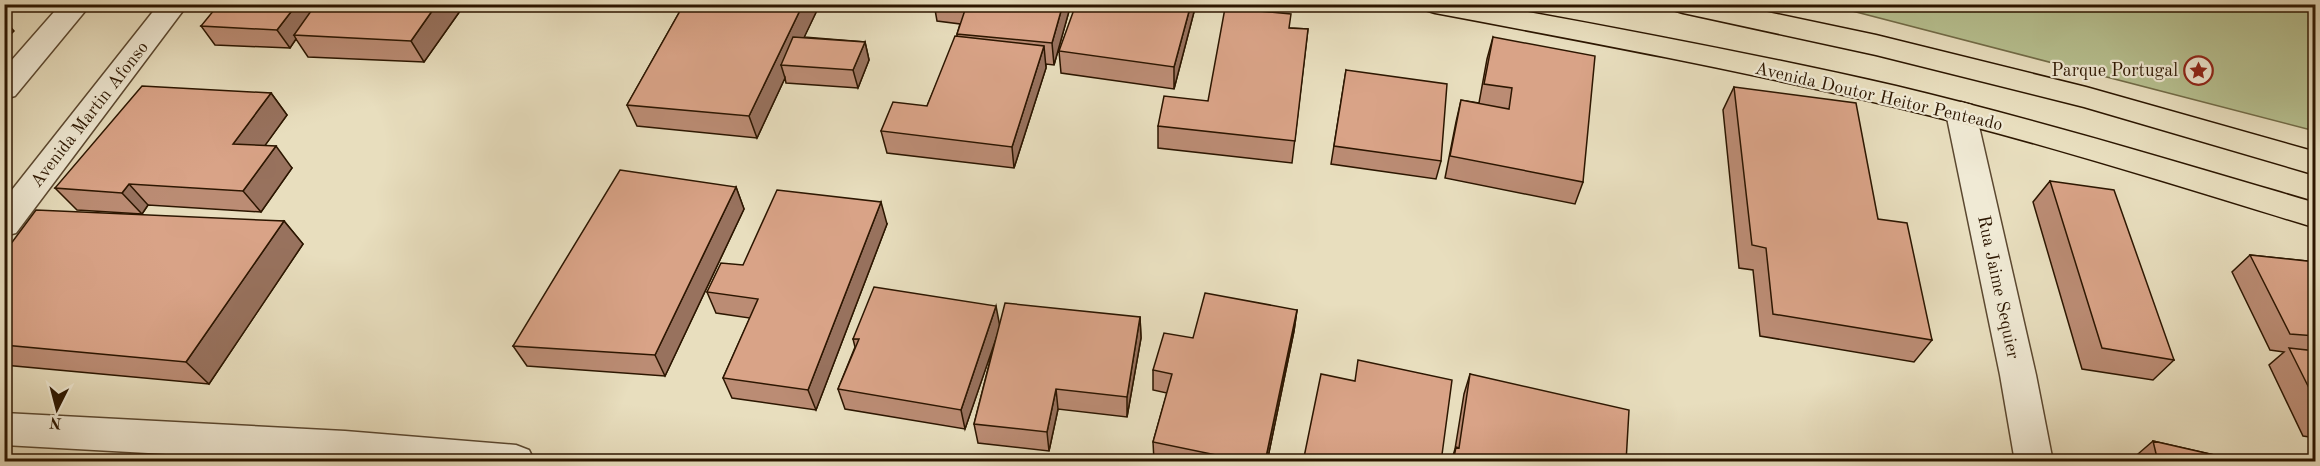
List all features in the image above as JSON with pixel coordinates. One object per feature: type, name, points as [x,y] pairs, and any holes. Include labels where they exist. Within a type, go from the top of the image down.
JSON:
[{"type":"main road","name":"Avenida Doutor Heitor Penteado","points":[[1435,4],[1766,70],[1961,113],[2140,162],[2316,216]]},
{"type":"main road","points":[[1683,4],[1876,45],[2075,95],[2316,164]]},
{"type":"street","points":[[4,89],[77,4]]},
{"type":"street","name":"Avenida Martin Afonso","points":[[4,224],[174,4]]},
{"type":"street","name":"Rua Jaime Sequier","points":[[1961,113],[2018,375],[2034,462]]},
{"type":"street","points":[[4,429],[345,447],[516,462]]},
{"type":"green space","name":"Parque Portugal","points":[[1822,5],[2315,5],[2315,131],[1833,6]]},
{"type":"building","points":[[219,4],[297,4],[277,30],[201,26]]},
{"type":"building","points":[[316,4],[437,4],[411,41],[294,35]]},
{"type":"building","points":[[684,4],[803,4],[749,116],[627,105]]},
{"type":"building","points":[[967,4],[1063,4],[1052,43],[957,34]]},
{"type":"building","points":[[1076,4],[1191,4],[1174,67],[1059,51]]},
{"type":"building","points":[[1225,8],[1291,14],[1289,28],[1308,29],[1295,141],[1158,126],[1164,96],[1208,101]]},
{"type":"building","points":[[955,36],[1044,46],[1012,147],[881,131],[893,102],[927,106]]},
{"type":"building","points":[[793,37],[865,42],[853,70],[781,65]]},
{"type":"building","points":[[1493,37],[1595,56],[1583,182],[1450,156],[1461,100],[1509,109],[1512,88],[1484,84]]},
{"type":"building","points":[[1346,70],[1447,84],[1441,161],[1334,146]]},
{"type":"building","points":[[142,86],[271,93],[233,144],[276,146],[243,191],[129,184],[122,193],[55,188]]},
{"type":"building","points":[[1734,87],[1856,103],[1878,219],[1907,223],[1932,340],[1773,314],[1766,248],[1752,245]]},
{"type":"building","points":[[620,170],[736,187],[655,355],[513,346]]},
{"type":"building","points":[[2050,181],[2114,190],[2174,360],[2102,348]]},
{"type":"building","points":[[777,190],[881,202],[808,390],[723,378],[758,299],[707,292],[721,263],[743,265]]},
{"type":"building","points":[[36,210],[284,221],[186,362],[4,345],[4,253]]},
{"type":"building","points":[[2250,255],[2316,262],[2316,336],[2290,334]]},
{"type":"building","points":[[874,287],[996,306],[961,410],[838,389],[859,339],[853,339]]},
{"type":"building","points":[[1205,293],[1297,310],[1265,462],[1250,462],[1153,442],[1172,374],[1153,370],[1164,333],[1193,338]]},
{"type":"building","points":[[1005,303],[1140,317],[1127,397],[1056,389],[1047,432],[974,424]]},
{"type":"building","points":[[2289,348],[2316,351],[2316,402]]},
{"type":"building","points":[[1358,360],[1452,380],[1441,462],[1303,462],[1321,374],[1355,381]]},
{"type":"building","points":[[1470,374],[1629,410],[1626,462],[1453,462],[1456,447],[1459,448]]},
{"type":"building","points":[[2153,441],[2245,462],[2158,462]]},
{"type":"place","name":"Parque Portugal","points":[[2199,70]]}]
